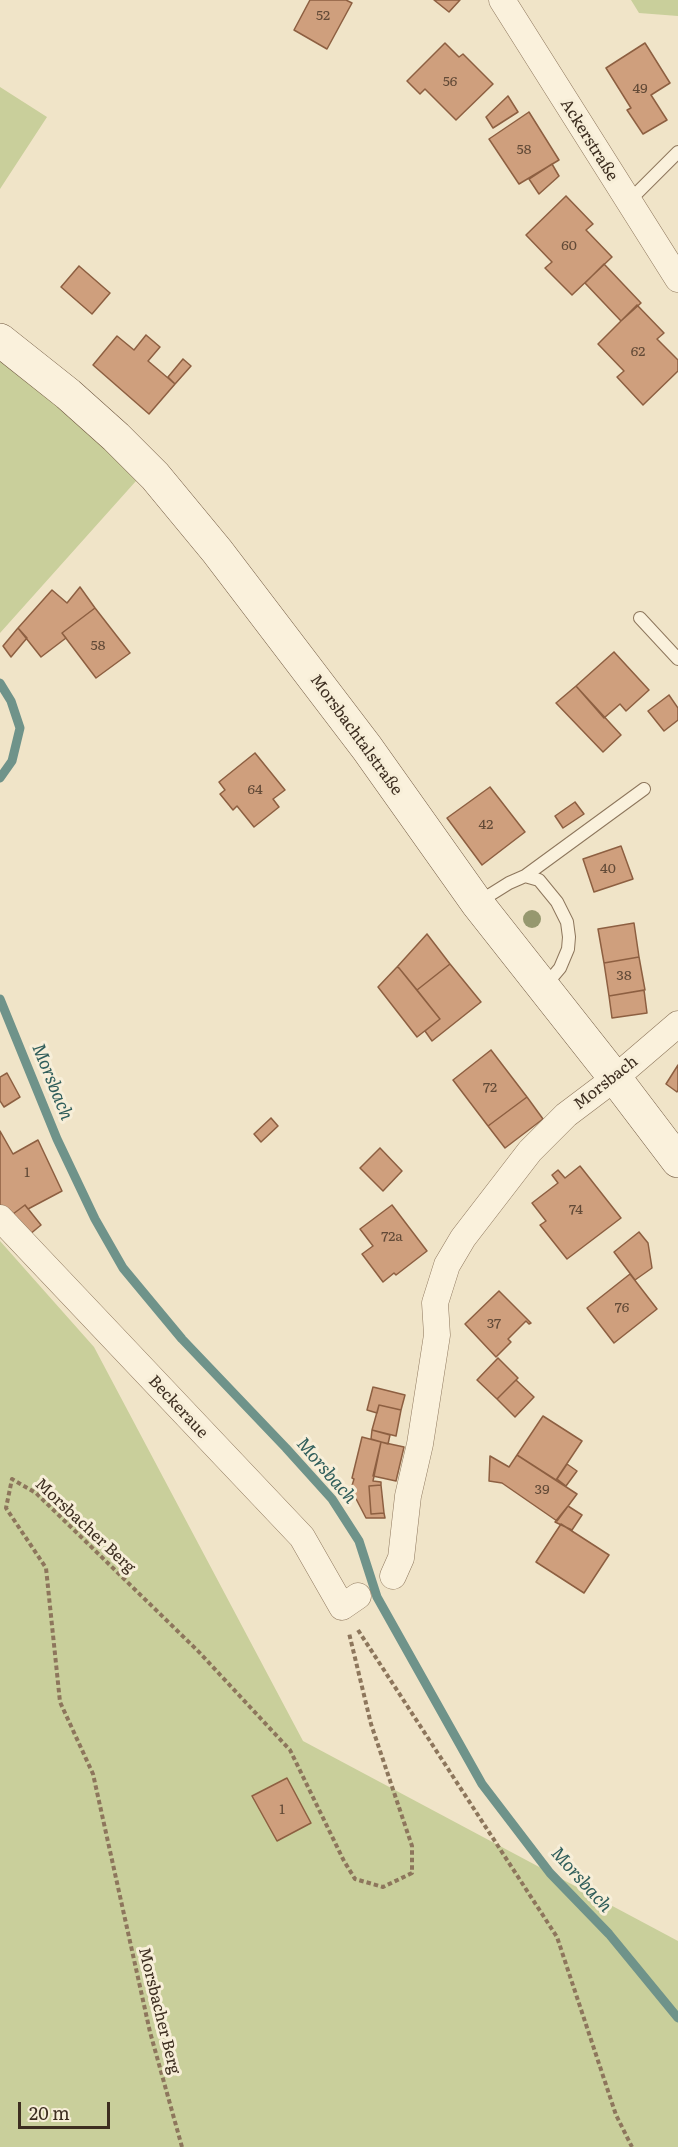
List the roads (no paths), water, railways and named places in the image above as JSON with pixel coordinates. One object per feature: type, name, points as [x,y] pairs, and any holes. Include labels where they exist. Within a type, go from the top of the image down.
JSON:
[{"type":"main road","name":"Morsbachtalstraße","points":[[0,340],[68,394],[116,437],[155,476],[217,551],[367,748],[477,903],[678,1161]]},
{"type":"street","name":"Ackerstraße","points":[[502,0],[678,279]]},
{"type":"street","name":"Morsbach","points":[[393,1576],[401,1558],[408,1496],[420,1444],[436,1346],[435,1303],[447,1265],[463,1238],[530,1151],[566,1115],[615,1078],[678,1024]]},
{"type":"street","name":"Beckeraue","points":[[0,1218],[302,1537],[350,1601]]},
{"type":"lane","points":[[628,202],[678,152]]},
{"type":"lane","points":[[640,618],[678,659]]},
{"type":"lane","points":[[477,903],[525,876],[644,789]]},
{"type":"lane","points":[[525,876],[539,880],[557,902],[567,921],[569,937],[567,949],[560,968],[543,988]]},
{"type":"waterway","name":"Morsbach","points":[[0,683],[11,701],[20,728],[12,761],[0,778]]},
{"type":"waterway","name":"Morsbach","points":[[0,999],[57,1139],[95,1219],[123,1268],[182,1339],[332,1499],[359,1541],[377,1597],[482,1784],[550,1873],[609,1934],[678,2018]]}]
